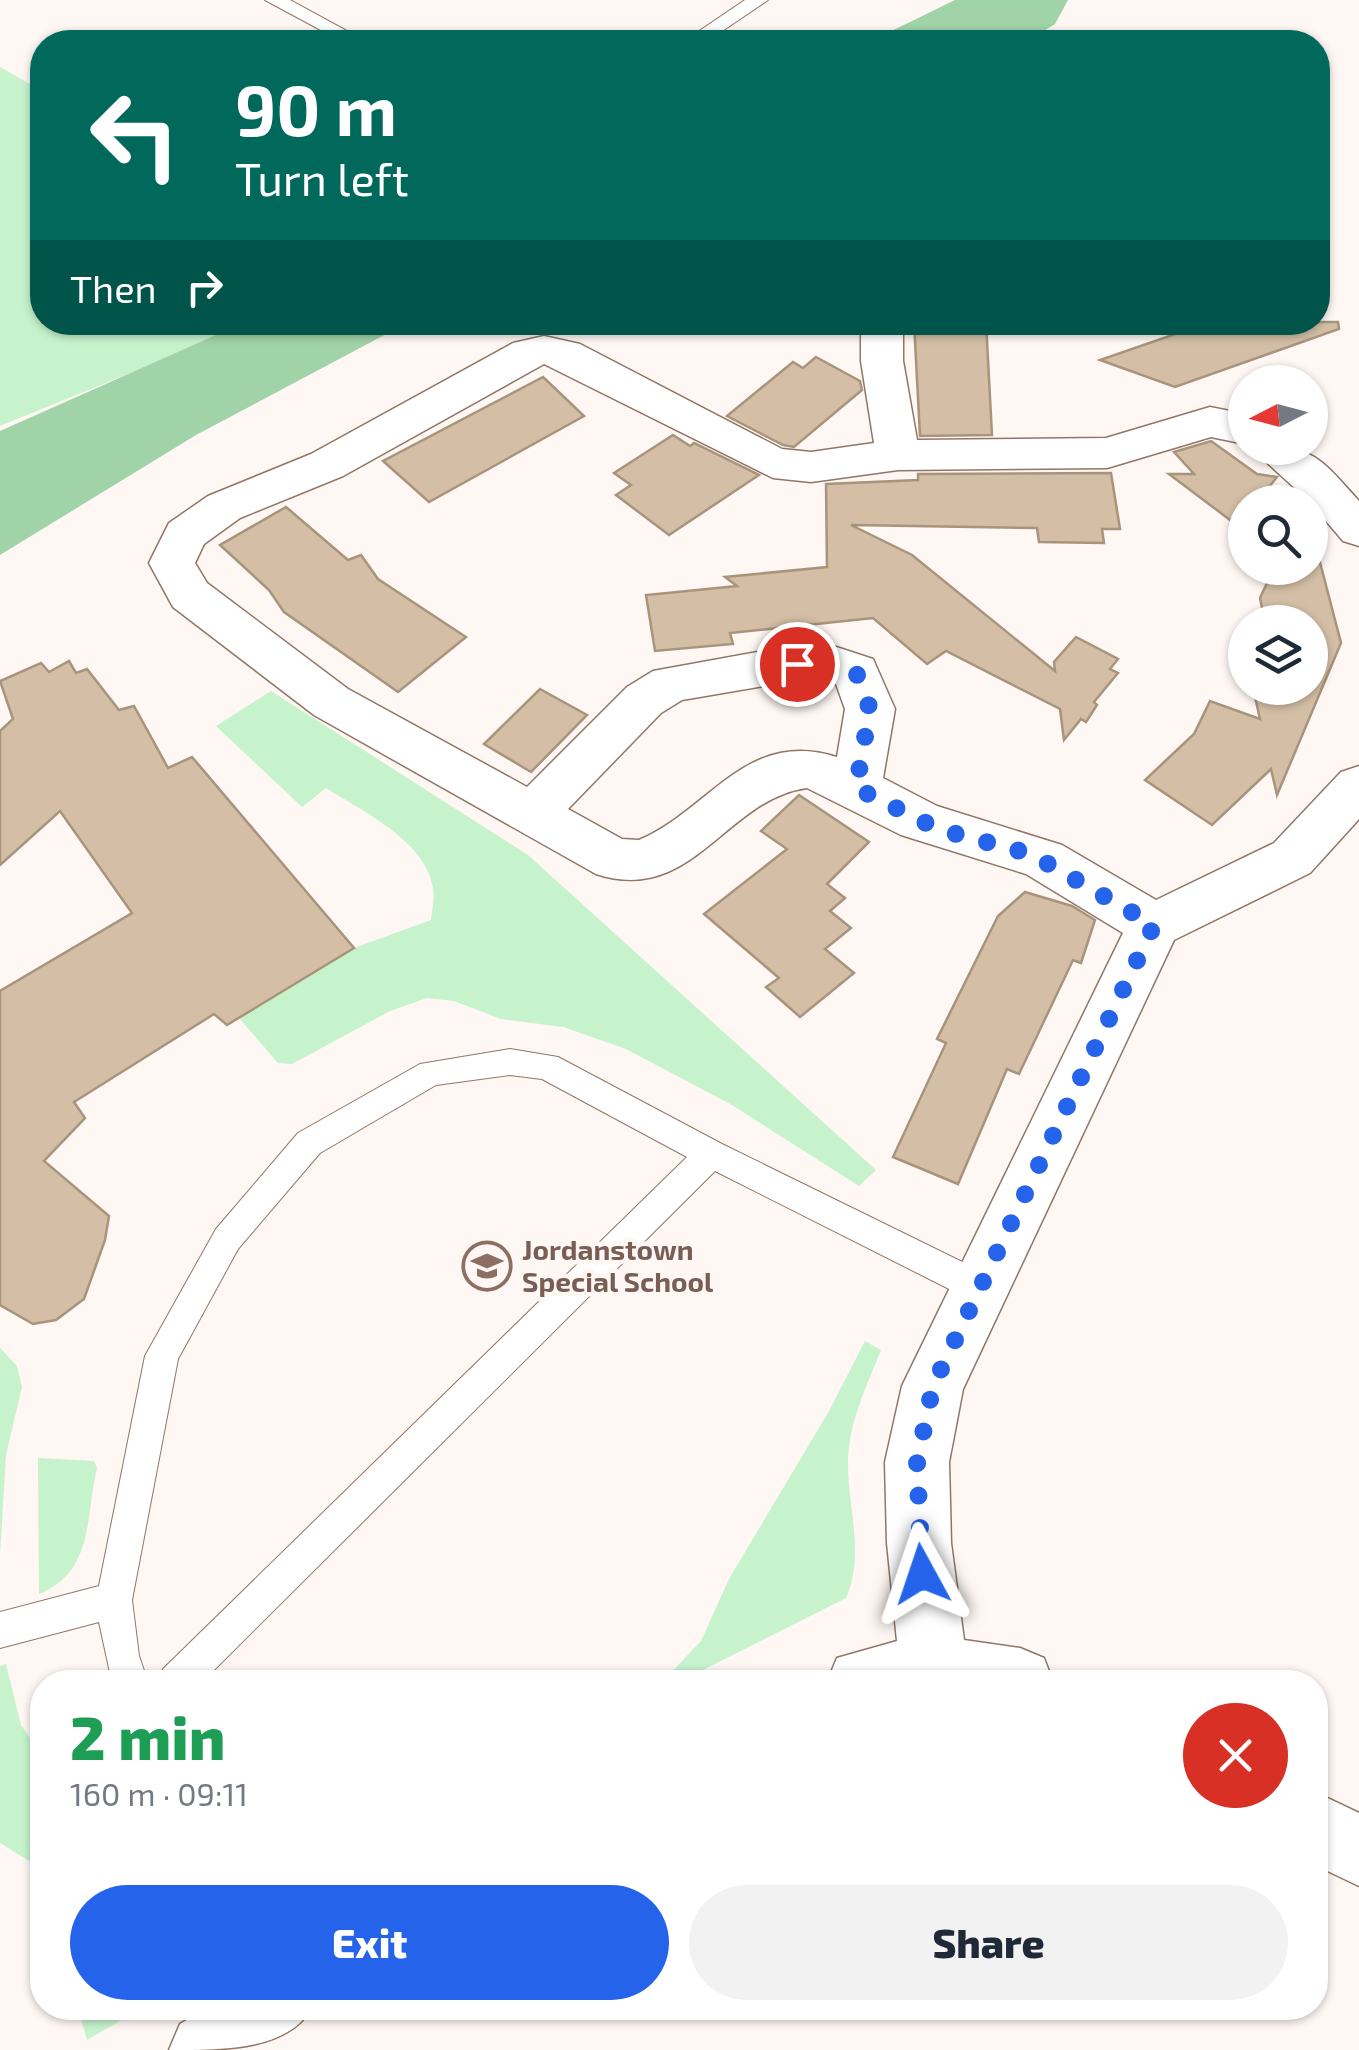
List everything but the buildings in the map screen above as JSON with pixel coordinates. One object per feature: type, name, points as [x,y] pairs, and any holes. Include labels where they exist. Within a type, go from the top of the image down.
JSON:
[{"type":"street","points":[[882,335],[882,361],[898,455]]},
{"type":"street","points":[[1154,925],[1031,854],[938,829],[808,768],[769,776],[730,799],[664,853],[635,865],[614,859],[331,702],[190,595],[172,563],[185,534],[224,507],[328,464],[548,336],[565,354],[773,463],[811,467],[898,455],[1107,453],[1210,422],[1228,426]]},
{"type":"street","points":[[1294,465],[1350,510]]},
{"type":"street","points":[[534,812],[644,700],[670,684],[818,659],[856,672],[870,709],[856,788]]},
{"type":"street","points":[[934,1668],[919,1543],[917,1462],[933,1386],[1154,925],[1292,858],[1359,786]]},
{"type":"street","points":[[906,1670],[946,1670]]},
{"type":"street","points":[[1328,1833],[1359,1851]]},
{"type":"lane","points":[[275,0],[334,30]]},
{"type":"lane","points":[[712,30],[758,0]]},
{"type":"lane","points":[[126,1670],[114,1600],[162,1356],[226,1239],[308,1143],[430,1073],[510,1062],[547,1066],[711,1154],[981,1288]]},
{"type":"lane","points":[[188,1670],[711,1154]]},
{"type":"lane","points":[[0,1630],[114,1600]]},
{"type":"green space","points":[[955,0],[1068,0],[1055,24],[1045,30],[894,30]]},
{"type":"green space","points":[[0,67],[30,84],[30,335],[224,335],[0,426]]},
{"type":"green space","points":[[216,335],[384,335],[196,435],[0,555],[0,431]]},
{"type":"green space","points":[[271,691],[528,855],[876,1170],[859,1186],[732,1105],[626,1049],[563,1027],[501,1019],[454,1001],[427,998],[390,1011],[292,1064],[278,1063],[239,1018],[354,948],[431,920],[434,896],[428,871],[406,842],[390,829],[326,788],[302,807],[216,726]]},
{"type":"green space","points":[[865,1341],[881,1350],[851,1434],[848,1464],[855,1548],[852,1582],[846,1598],[703,1670],[673,1670],[701,1641],[729,1579],[829,1411]]},
{"type":"green space","points":[[0,1348],[17,1366],[22,1387],[6,1455],[0,1555]]},
{"type":"green space","points":[[38,1458],[94,1461],[97,1468],[79,1557],[57,1584],[39,1594]]},
{"type":"green space","points":[[6,1664],[21,1725],[30,1738],[30,1862],[0,1843],[0,1666]]},
{"type":"green space","points":[[81,2020],[121,2020],[87,2040]]},
{"type":"place","name":"Jordanstown Special School","points":[[487,1266]]},
{"type":"route","points":[[797,664],[818,659],[856,672],[870,709],[856,788],[938,829],[1031,854],[1154,925],[933,1386],[917,1462],[922,1574]]}]
